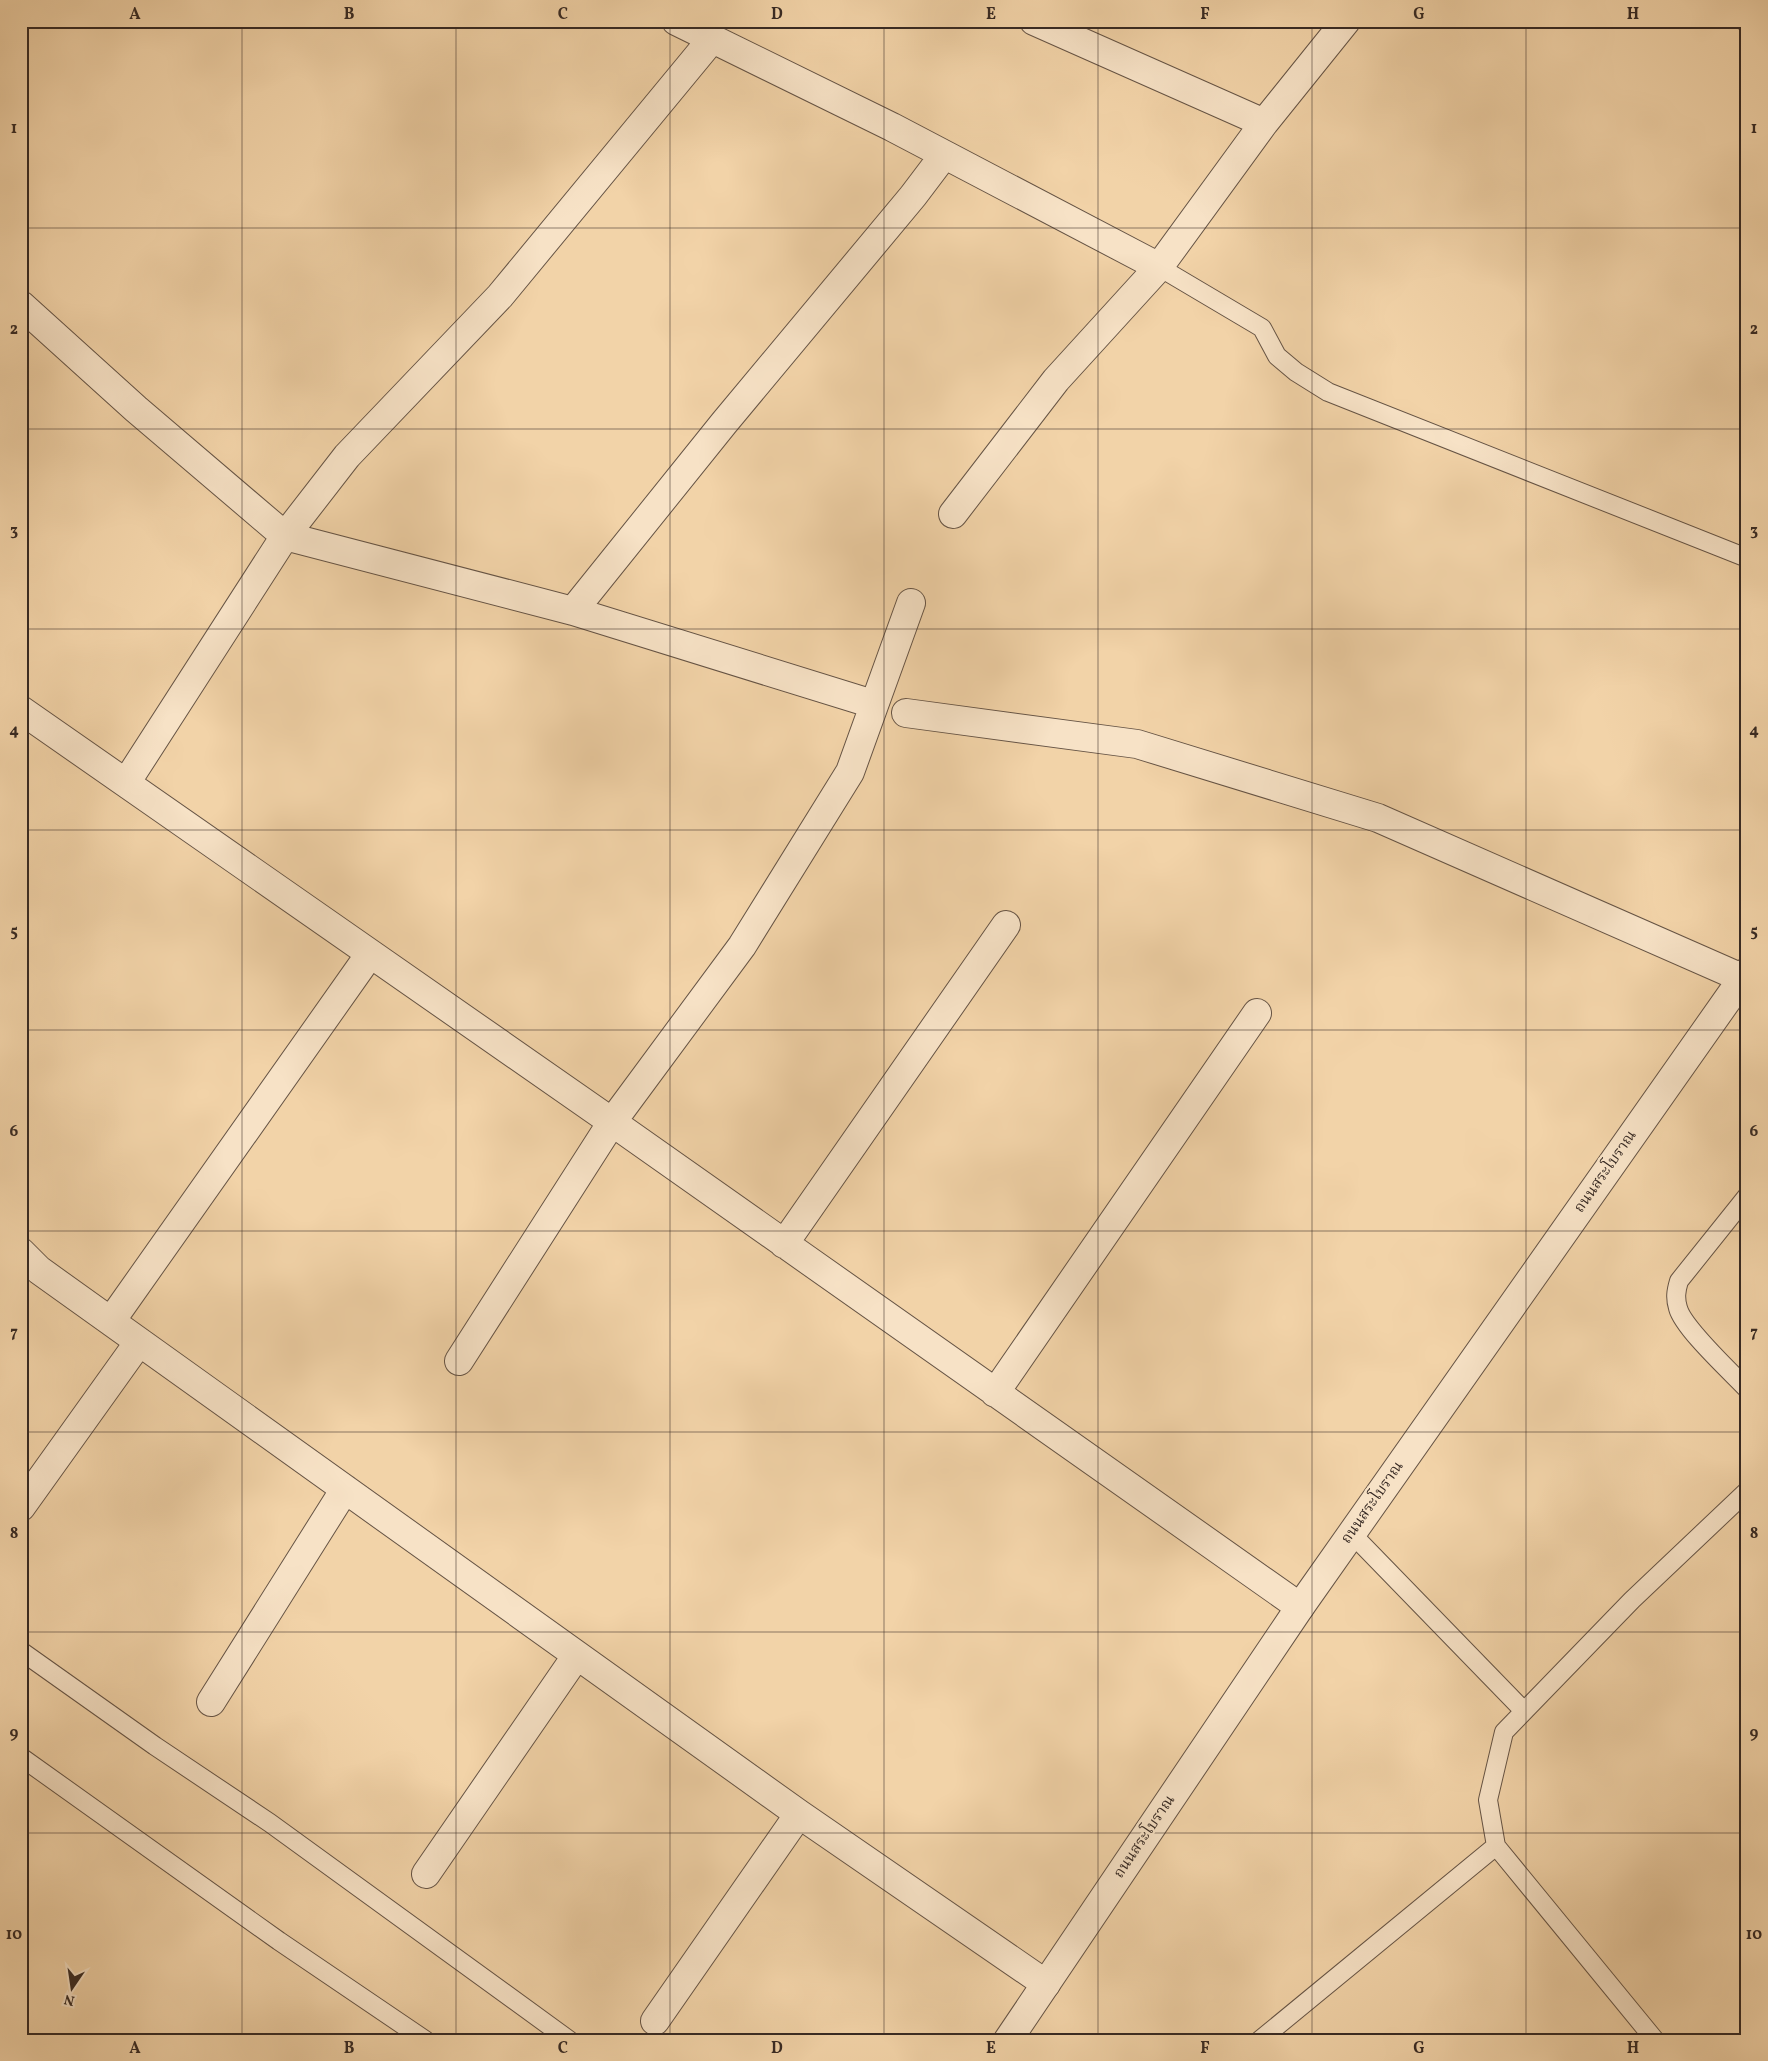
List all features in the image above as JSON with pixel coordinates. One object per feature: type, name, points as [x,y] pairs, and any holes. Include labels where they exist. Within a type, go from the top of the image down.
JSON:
[{"type":"street","points":[[676,21],[944,155],[1159,267]]},
{"type":"street","points":[[1034,21],[1264,123]]},
{"type":"street","points":[[953,514],[1056,380],[1159,267],[1264,123],[1346,21]]},
{"type":"street","points":[[126,783],[285,536],[347,456],[500,296],[712,39]]},
{"type":"street","points":[[573,611],[724,424],[913,196],[944,155]]},
{"type":"street","points":[[21,305],[136,409],[285,536],[573,611],[873,704]]},
{"type":"street","points":[[458,1361],[612,1122],[742,946],[850,772],[911,603]]},
{"type":"street","points":[[21,710],[612,1122],[1300,1607]]},
{"type":"street","points":[[906,713],[1137,744],[1378,818],[1745,975]]},
{"type":"street","points":[[784,1244],[1006,925]]},
{"type":"street","points":[[111,1321],[370,954]]},
{"type":"street","name":"ถนนสระโบราณ","points":[[1008,2040],[1300,1607],[1745,975]]},
{"type":"street","points":[[995,1393],[1257,1014]]},
{"type":"street","points":[[21,1252],[40,1270],[139,1342],[799,1814],[1046,1984]]},
{"type":"street","points":[[21,1506],[139,1342]]},
{"type":"street","points":[[211,1702],[345,1489]]},
{"type":"street","points":[[426,1874],[577,1655]]},
{"type":"street","points":[[655,2021],[799,1814]]},
{"type":"lane","points":[[1159,267],[1262,328],[1277,356],[1296,372],[1328,392],[1747,558]]},
{"type":"lane","points":[[1747,1196],[1679,1282],[1675,1295],[1678,1311],[1686,1324],[1747,1389]]},
{"type":"lane","points":[[1655,2040],[1496,1846],[1488,1800],[1504,1732],[1632,1600],[1747,1491]]},
{"type":"lane","points":[[1352,1534],[1524,1711]]},
{"type":"lane","points":[[21,1651],[154,1746],[278,1829],[569,2040]]},
{"type":"lane","points":[[21,1757],[279,1941],[425,2040]]},
{"type":"lane","points":[[1260,2040],[1496,1846]]}]
